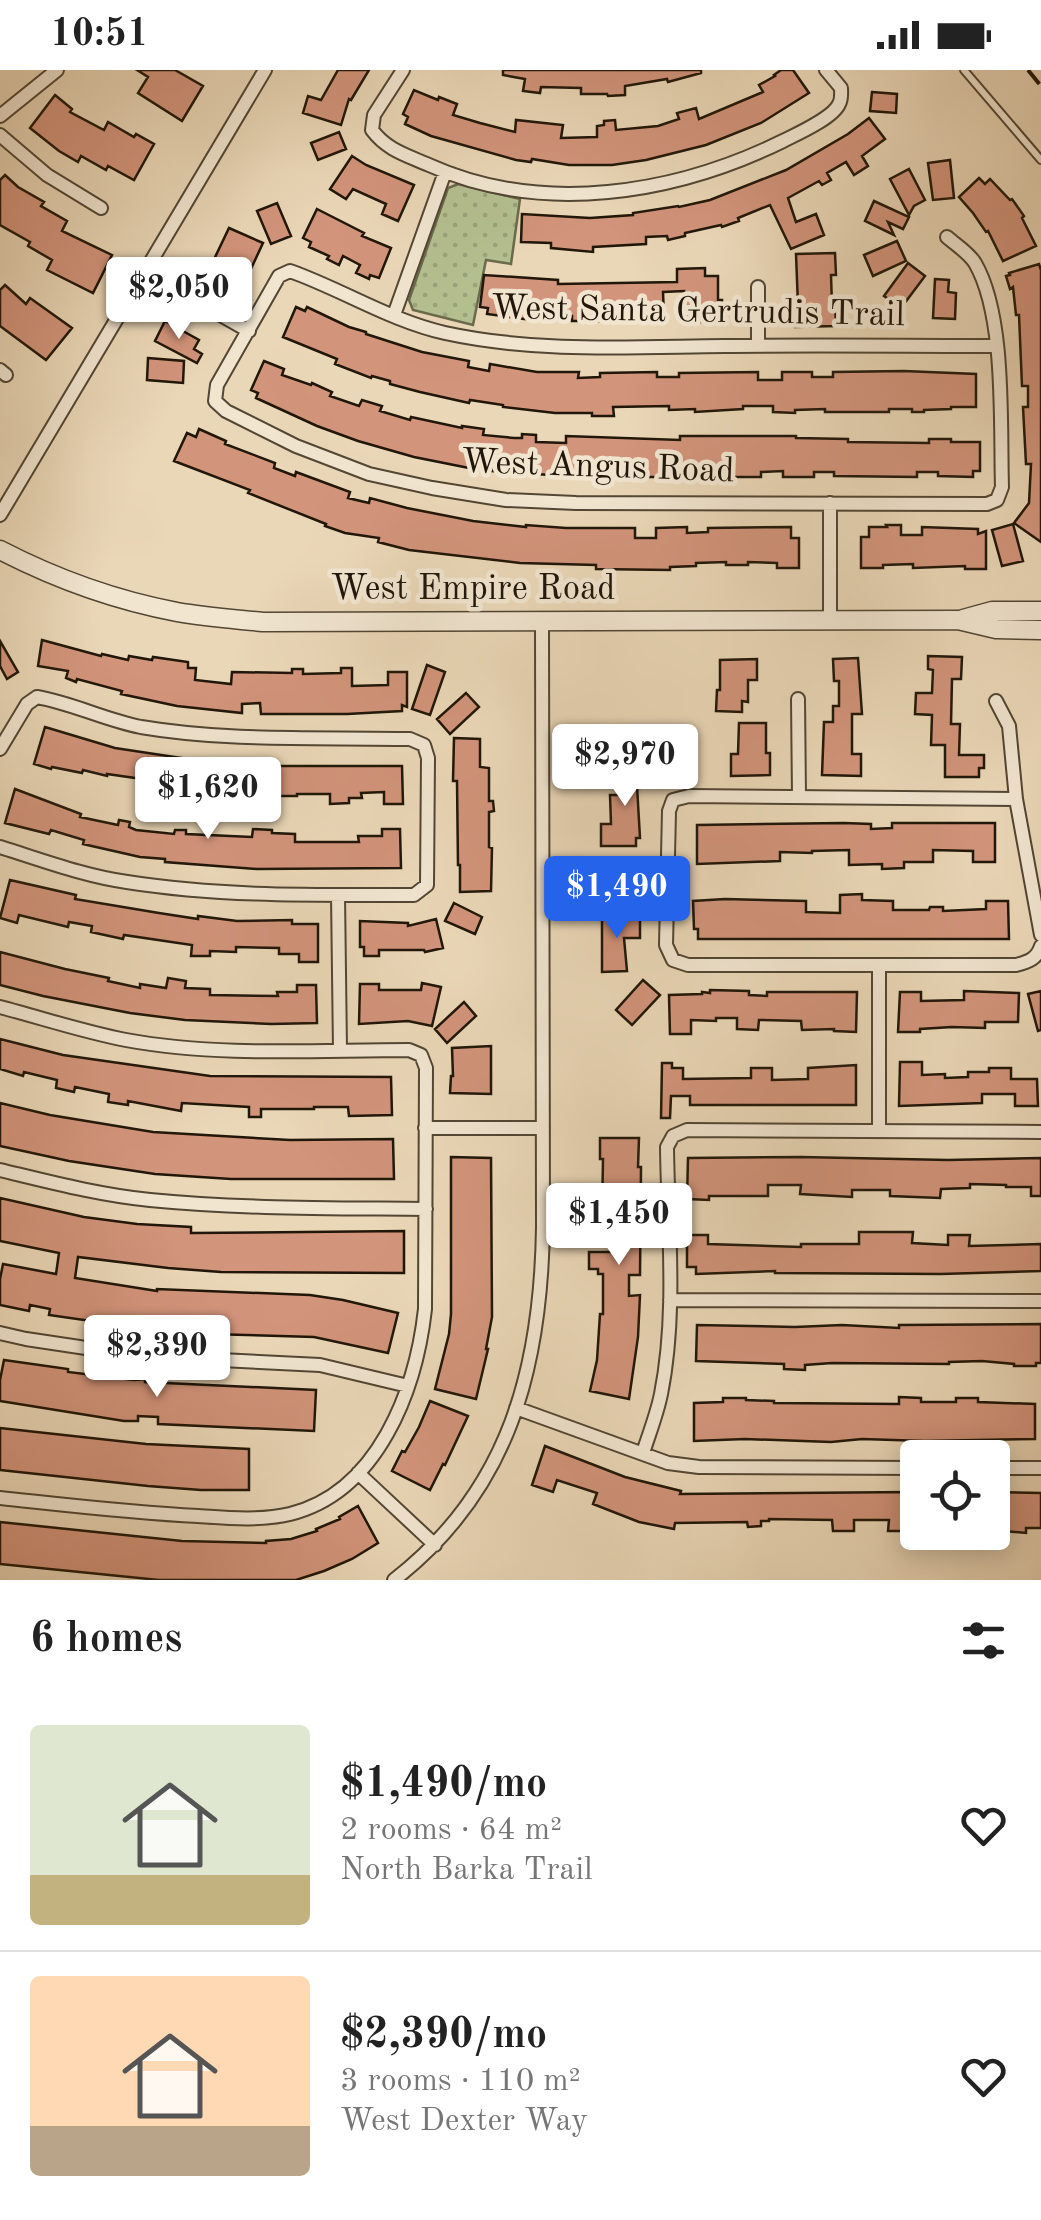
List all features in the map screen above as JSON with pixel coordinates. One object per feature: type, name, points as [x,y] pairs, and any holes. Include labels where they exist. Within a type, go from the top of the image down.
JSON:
[{"type":"street","points":[[0,116],[57,70]]},
{"type":"street","points":[[0,516],[265,70]]},
{"type":"street","points":[[402,70],[374,115],[372,130],[382,144],[445,172],[558,194],[631,190],[706,174],[743,160],[828,116],[840,104],[841,88],[826,70]]},
{"type":"street","points":[[0,135],[47,175],[101,208]]},
{"type":"street","points":[[394,315],[445,172]]},
{"type":"street","points":[[947,237],[973,259],[982,278],[997,346]]},
{"type":"street","name":"West Santa Gertrudis Trail","points":[[249,331],[279,276],[290,271],[439,332],[492,342],[596,348],[997,346]]},
{"type":"street","points":[[144,272],[249,331]]},
{"type":"street","points":[[758,287],[758,346]]},
{"type":"street","name":"West Angus Road","points":[[249,331],[218,384],[216,400],[226,411],[296,446],[369,474],[506,500],[576,503],[987,504],[997,500],[1002,487],[997,346]]},
{"type":"street","points":[[830,503],[830,620]]},
{"type":"street","name":"West Empire Road","points":[[0,550],[44,572],[118,599],[180,613],[263,622],[958,620],[996,630],[1041,630]]},
{"type":"street","name":"West Empire Road","points":[[958,620],[992,610],[1041,610]]},
{"type":"street","points":[[394,1580],[423,1558],[456,1521],[481,1484],[516,1408],[535,1338],[542,1284],[542,621]]},
{"type":"street","points":[[0,748],[27,704],[37,697],[137,726],[178,732],[410,739],[424,745],[428,758],[428,886],[414,895],[220,892],[123,882],[0,847]]},
{"type":"street","points":[[798,699],[799,796]]},
{"type":"street","points":[[996,701],[1009,726],[1016,799],[1041,935]]},
{"type":"street","points":[[1016,799],[689,796],[673,800],[669,811],[666,945],[673,960],[688,966],[1016,966],[1032,961],[1040,949]]},
{"type":"street","points":[[542,882],[668,882]]},
{"type":"street","points":[[338,895],[340,1050]]},
{"type":"street","points":[[878,964],[878,1130]]},
{"type":"street","points":[[0,1008],[125,1040],[184,1048],[409,1050],[421,1055],[426,1068],[422,1336],[408,1386],[389,1432],[358,1473],[315,1504],[290,1514],[256,1518],[0,1498]]},
{"type":"street","points":[[425,1128],[543,1128]]},
{"type":"street","points":[[643,1453],[661,1396],[670,1300],[667,1147],[673,1136],[687,1130],[1041,1132]]},
{"type":"street","points":[[0,1170],[148,1200],[244,1208],[426,1208]]},
{"type":"street","points":[[670,1300],[1041,1301]]},
{"type":"street","points":[[0,1333],[26,1340],[180,1358],[320,1365],[408,1386]]},
{"type":"street","points":[[516,1408],[668,1463],[698,1467],[900,1468]]},
{"type":"street","points":[[1010,1468],[1041,1468]]},
{"type":"street","points":[[358,1473],[434,1544]]},
{"type":"lane","points":[[964,70],[1041,160]]},
{"type":"green space","points":[[458,184],[520,199],[511,264],[486,260],[473,325],[413,310],[409,300],[448,188]]},
{"type":"building","points":[[137,70],[175,70],[203,86],[182,121],[138,93],[148,77]]},
{"type":"building","points":[[338,70],[369,70],[349,99],[341,125],[303,113],[308,96],[321,100]]},
{"type":"building","points":[[503,70],[701,73],[668,82],[667,79],[625,86],[625,95],[608,96],[581,94],[581,88],[541,87],[540,93],[523,91],[525,79],[503,75]]},
{"type":"building","points":[[781,70],[793,70],[809,93],[761,123],[706,145],[612,165],[516,160],[431,136],[405,124],[408,117],[403,114],[414,90],[457,104],[453,115],[515,132],[516,120],[563,125],[561,138],[597,137],[597,126],[604,125],[604,121],[615,120],[616,130],[658,126],[679,119],[677,113],[696,108],[699,119],[763,92],[759,85]]},
{"type":"building","points":[[872,92],[897,94],[896,113],[870,111]]},
{"type":"building","points":[[55,95],[72,109],[70,112],[104,130],[108,122],[154,144],[134,180],[81,156],[78,162],[30,128]]},
{"type":"building","points":[[869,118],[885,139],[862,156],[868,166],[854,175],[846,162],[827,173],[831,180],[822,185],[819,181],[788,198],[796,222],[816,214],[824,235],[791,249],[770,205],[722,227],[668,240],[667,236],[646,237],[646,244],[593,247],[593,252],[551,248],[551,243],[521,242],[522,214],[590,218],[633,215],[710,200],[786,170]]},
{"type":"building","points":[[339,132],[346,149],[318,160],[311,143]]},
{"type":"building","points":[[352,156],[414,185],[398,221],[382,214],[386,204],[353,189],[346,199],[330,189]]},
{"type":"building","points":[[950,160],[954,198],[933,200],[928,163]]},
{"type":"building","points":[[909,169],[925,200],[914,206],[909,215],[890,179]]},
{"type":"building","points":[[5,175],[44,202],[41,206],[67,221],[62,231],[112,255],[93,293],[47,270],[52,260],[0,225],[0,180]]},
{"type":"building","points":[[979,178],[985,184],[990,179],[1012,199],[1036,246],[1003,261],[988,231],[959,197]]},
{"type":"building","points":[[874,201],[909,217],[903,229],[888,222],[894,235],[865,221]]},
{"type":"building","points":[[277,203],[291,236],[271,244],[257,211]]},
{"type":"building","points":[[317,209],[391,248],[379,278],[370,275],[369,279],[356,273],[360,265],[343,256],[339,265],[309,247],[311,242],[303,238]]},
{"type":"building","points":[[229,228],[263,243],[242,288],[207,274]]},
{"type":"building","points":[[897,241],[906,261],[873,276],[864,255]]},
{"type":"building","points":[[835,253],[836,275],[831,275],[836,326],[795,327],[795,319],[790,319],[790,306],[798,306],[796,254]]},
{"type":"building","points":[[908,263],[925,276],[901,308],[884,296]]},
{"type":"building","points":[[1039,264],[1041,542],[1014,523],[1029,503],[1031,464],[1026,464],[1023,407],[1028,407],[1028,386],[1022,386],[1019,315],[1013,287],[1010,289],[1006,276]]},
{"type":"building","points":[[705,268],[705,276],[718,276],[722,316],[717,317],[717,322],[685,322],[684,291],[663,292],[664,317],[655,317],[655,321],[572,321],[572,316],[547,315],[547,320],[524,319],[487,314],[488,308],[480,307],[484,275],[558,280],[558,284],[677,282],[677,269]]},
{"type":"building","points":[[935,279],[949,280],[948,292],[956,293],[955,319],[933,318]]},
{"type":"building","points":[[5,285],[26,304],[30,298],[72,328],[46,360],[0,326],[0,290]]},
{"type":"building","points":[[296,307],[305,311],[307,307],[366,334],[422,352],[469,361],[468,367],[489,371],[490,364],[537,372],[579,372],[578,378],[600,377],[600,373],[657,372],[657,377],[679,377],[679,373],[758,372],[758,380],[782,380],[782,372],[812,372],[812,377],[833,377],[833,372],[976,374],[976,407],[924,412],[825,409],[795,413],[773,412],[773,406],[695,412],[669,410],[669,406],[613,407],[614,416],[592,416],[470,400],[469,403],[371,378],[283,337]]},
{"type":"building","points":[[165,321],[199,340],[194,349],[202,354],[197,363],[155,341]]},
{"type":"building","points":[[148,358],[184,361],[183,383],[147,380]]},
{"type":"building","points":[[264,361],[284,369],[282,375],[312,383],[332,392],[330,396],[359,406],[362,400],[382,406],[380,411],[410,420],[411,417],[484,429],[483,435],[536,435],[536,442],[566,443],[566,436],[680,440],[680,436],[796,436],[848,442],[929,443],[929,439],[951,439],[980,442],[980,471],[973,471],[973,477],[938,476],[938,472],[917,472],[917,477],[834,476],[834,472],[814,472],[814,477],[783,477],[783,471],[761,472],[761,477],[578,477],[492,471],[493,464],[470,462],[469,468],[358,441],[256,398],[258,393],[251,390]]},
{"type":"building","points":[[199,429],[226,441],[225,444],[275,463],[274,468],[350,492],[348,498],[369,503],[370,498],[473,521],[526,527],[635,528],[635,538],[656,538],[656,528],[687,527],[687,533],[708,532],[708,528],[791,527],[791,538],[799,538],[799,568],[777,568],[777,563],[726,562],[696,563],[670,570],[596,569],[596,565],[520,563],[409,550],[378,542],[379,538],[325,526],[248,493],[250,490],[174,461],[187,433],[196,437]]},
{"type":"building","points":[[1013,524],[1023,561],[1002,566],[992,530]]},
{"type":"building","points":[[901,525],[901,535],[922,535],[922,527],[978,529],[978,534],[986,531],[986,569],[913,568],[913,564],[861,568],[861,537],[869,537],[869,527]]},
{"type":"building","points":[[42,640],[101,656],[188,662],[188,668],[196,668],[195,680],[231,684],[232,672],[292,673],[292,669],[303,669],[303,674],[341,673],[341,668],[352,668],[352,686],[388,685],[388,672],[407,672],[407,707],[402,705],[402,711],[347,714],[261,714],[260,703],[242,704],[242,713],[177,706],[121,694],[122,691],[77,679],[76,682],[66,678],[68,671],[38,666]]},
{"type":"building","points":[[0,641],[18,672],[7,679],[0,666]]},
{"type":"building","points":[[928,656],[962,657],[961,679],[952,679],[951,724],[960,724],[959,755],[984,755],[979,777],[945,777],[945,745],[931,745],[932,715],[915,714],[916,693],[932,693],[933,670],[928,669]]},
{"type":"building","points":[[858,658],[862,714],[852,714],[852,754],[861,754],[861,776],[822,775],[824,722],[833,722],[833,706],[839,706],[839,681],[834,681],[833,659]]},
{"type":"building","points":[[757,659],[757,680],[748,680],[748,702],[742,701],[742,712],[716,711],[720,660]]},
{"type":"building","points":[[427,665],[445,672],[430,715],[412,709]]},
{"type":"building","points":[[466,693],[479,707],[450,734],[437,719]]},
{"type":"building","points":[[739,723],[766,723],[770,775],[731,776],[731,754],[738,754]]},
{"type":"building","points":[[45,727],[115,748],[201,761],[267,766],[402,766],[403,804],[384,804],[384,792],[361,793],[362,798],[349,798],[349,803],[330,804],[330,794],[297,794],[271,796],[271,809],[260,809],[260,804],[253,804],[253,793],[216,790],[215,801],[197,799],[197,794],[148,786],[149,781],[142,779],[51,769],[34,764]]},
{"type":"building","points":[[454,738],[480,739],[480,767],[489,768],[489,801],[493,801],[494,811],[489,812],[491,891],[460,892]]},
{"type":"building","points":[[644,765],[644,786],[637,786],[640,838],[636,838],[636,846],[601,846],[601,824],[611,824],[610,795],[618,795],[618,766]]},
{"type":"building","points":[[15,789],[81,814],[80,817],[118,825],[119,820],[130,822],[129,827],[136,830],[174,834],[175,830],[186,830],[186,834],[252,837],[253,829],[295,834],[295,842],[359,842],[358,836],[382,836],[382,829],[400,829],[401,868],[257,869],[140,857],[83,844],[84,840],[51,830],[49,834],[5,823]]},
{"type":"building","points":[[892,823],[995,823],[995,862],[973,862],[973,851],[933,850],[933,862],[904,862],[904,868],[882,869],[882,864],[849,865],[849,850],[780,852],[780,861],[697,864],[697,825],[871,824],[871,829],[892,828]]},
{"type":"building","points":[[10,880],[76,895],[75,899],[198,919],[318,924],[318,962],[299,962],[299,954],[279,954],[279,948],[236,947],[236,952],[210,951],[210,956],[191,956],[192,945],[124,935],[123,939],[91,932],[92,926],[69,922],[68,927],[19,915],[17,923],[0,918]]},
{"type":"building","points":[[862,894],[862,900],[893,901],[893,910],[986,909],[986,901],[1008,901],[1009,939],[698,939],[698,929],[694,929],[693,901],[806,901],[806,912],[840,913],[840,895]]},
{"type":"building","points":[[454,903],[482,917],[475,934],[445,921]]},
{"type":"building","points":[[602,916],[640,917],[640,938],[624,938],[627,971],[602,972]]},
{"type":"building","points":[[436,919],[443,948],[425,952],[379,950],[379,956],[364,956],[364,947],[360,947],[360,921],[408,926]]},
{"type":"building","points":[[0,952],[140,988],[140,984],[166,988],[168,978],[186,981],[185,988],[210,989],[210,995],[278,996],[277,992],[297,992],[297,985],[316,985],[317,1023],[185,1020],[43,996],[0,985]]},
{"type":"building","points":[[643,980],[660,995],[632,1025],[616,1010]]},
{"type":"building","points":[[422,983],[441,987],[432,1026],[408,1021],[359,1024],[360,984],[379,984],[379,990],[421,990]]},
{"type":"building","points":[[710,990],[749,991],[749,995],[767,996],[767,992],[857,992],[856,1032],[802,1030],[801,1021],[759,1020],[758,1030],[737,1029],[737,1018],[716,1018],[691,1020],[691,1034],[670,1034],[669,995],[702,994]]},
{"type":"building","points":[[964,991],[1019,993],[1018,1022],[985,1022],[985,1028],[898,1032],[900,992],[921,992],[921,1001],[964,1000]]},
{"type":"building","points":[[1041,991],[1041,1030],[1038,1031],[1028,994]]},
{"type":"building","points":[[464,1002],[476,1016],[447,1043],[435,1029]]},
{"type":"building","points":[[0,1039],[63,1055],[210,1076],[391,1077],[392,1115],[349,1116],[348,1107],[314,1107],[261,1109],[261,1117],[249,1117],[249,1107],[182,1103],[181,1111],[128,1101],[128,1105],[108,1102],[109,1094],[75,1087],[74,1092],[56,1088],[57,1080],[0,1069]]},
{"type":"building","points":[[491,1046],[491,1094],[450,1093],[452,1048]]},
{"type":"building","points":[[900,1062],[922,1062],[922,1075],[945,1074],[945,1078],[968,1077],[968,1072],[989,1072],[989,1068],[1011,1068],[1011,1079],[1037,1079],[1038,1106],[1015,1106],[1015,1094],[982,1094],[982,1103],[899,1106]]},
{"type":"building","points":[[662,1063],[683,1068],[683,1079],[751,1078],[751,1068],[772,1068],[772,1080],[808,1079],[808,1068],[856,1065],[856,1105],[690,1105],[690,1096],[671,1096],[670,1118],[661,1118]]},
{"type":"building","points":[[0,1103],[153,1132],[290,1140],[393,1139],[394,1179],[231,1179],[155,1174],[69,1161],[0,1146]]},
{"type":"building","points":[[600,1138],[639,1138],[640,1275],[629,1275],[629,1296],[640,1295],[629,1399],[590,1391],[603,1314],[603,1274],[598,1274],[598,1269],[589,1269],[589,1252],[614,1252],[614,1218],[602,1218]]},
{"type":"building","points":[[451,1157],[491,1158],[492,1317],[476,1399],[435,1389],[451,1314]]},
{"type":"building","points":[[688,1158],[1041,1158],[1041,1196],[1031,1196],[1031,1187],[1006,1185],[970,1184],[970,1188],[941,1189],[940,1198],[890,1196],[890,1190],[852,1190],[852,1197],[800,1194],[801,1185],[768,1185],[768,1196],[687,1199]]},
{"type":"building","points":[[0,1198],[84,1217],[191,1227],[191,1233],[404,1231],[404,1273],[221,1272],[78,1257],[75,1278],[157,1291],[310,1295],[398,1313],[388,1353],[314,1337],[147,1329],[49,1315],[50,1309],[30,1305],[29,1311],[0,1305],[3,1264],[56,1274],[59,1253],[0,1241]]},
{"type":"building","points":[[859,1232],[913,1232],[912,1243],[948,1245],[948,1235],[970,1235],[969,1246],[1041,1244],[1041,1271],[696,1274],[696,1267],[687,1267],[687,1235],[708,1235],[708,1244],[801,1247],[859,1244]]},
{"type":"building","points":[[1041,1324],[1041,1363],[1036,1366],[982,1361],[832,1363],[805,1365],[805,1370],[784,1369],[784,1364],[696,1361],[697,1325],[899,1328]]},
{"type":"building","points":[[4,1360],[145,1382],[316,1390],[314,1431],[158,1424],[158,1417],[138,1416],[138,1421],[124,1421],[0,1401]]},
{"type":"building","points":[[899,1397],[921,1398],[921,1402],[978,1398],[978,1402],[1035,1404],[1035,1439],[694,1441],[694,1403],[746,1398],[774,1403],[899,1404]]},
{"type":"building","points":[[430,1401],[468,1416],[430,1490],[392,1471]]},
{"type":"building","points":[[0,1428],[146,1444],[249,1449],[249,1490],[148,1486],[0,1470]]},
{"type":"building","points":[[545,1446],[625,1477],[681,1491],[680,1494],[900,1492],[900,1531],[888,1531],[889,1520],[854,1520],[854,1531],[833,1531],[832,1520],[769,1519],[761,1521],[761,1526],[748,1527],[747,1522],[675,1523],[674,1529],[639,1522],[593,1504],[597,1493],[557,1480],[553,1492],[532,1485]]},
{"type":"building","points":[[1010,1492],[1041,1493],[1041,1528],[1026,1528],[1026,1533],[1010,1532]]},
{"type":"building","points":[[358,1506],[378,1543],[352,1559],[296,1580],[159,1580],[0,1564],[0,1522],[182,1541],[266,1543],[317,1531]]},
{"type":"railway","points":[[1028,70],[1041,86]]}]
